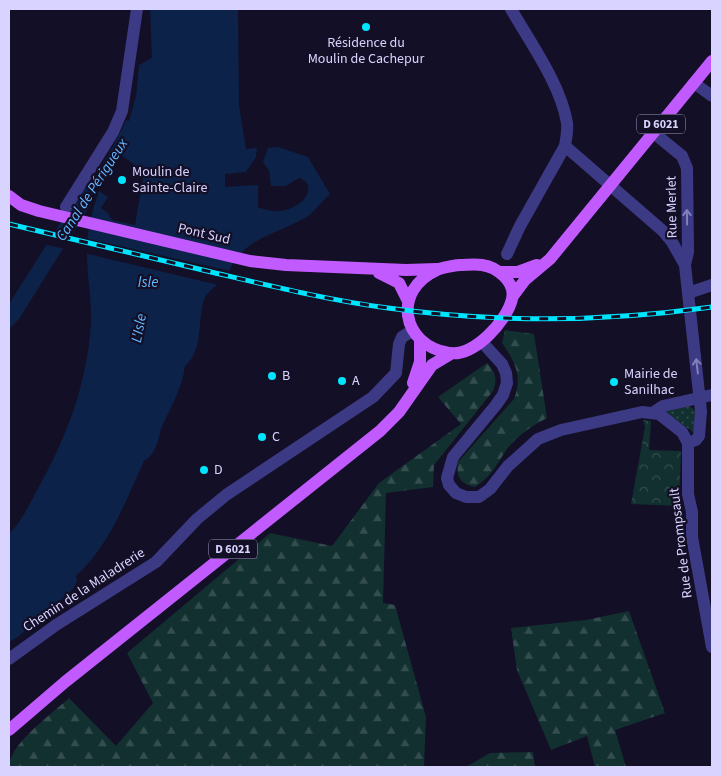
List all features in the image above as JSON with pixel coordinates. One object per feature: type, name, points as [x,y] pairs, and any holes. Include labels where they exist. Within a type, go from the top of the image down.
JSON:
[{"type":"main road","name":"D 6021","points":[[513,296],[524,280],[550,259],[712,61]]},
{"type":"main road","name":"Pont Sud","points":[[9,196],[20,205],[39,211],[250,261],[286,265],[437,269]]},
{"type":"main road","name":"D 6021","points":[[500,272],[509,273],[526,270],[550,259]]},
{"type":"main road","points":[[459,265],[482,265],[500,272],[508,282],[513,296],[506,313],[482,342],[471,349],[452,353],[434,349],[420,342],[412,331],[408,301],[421,280],[437,269],[459,265]]},
{"type":"main road","name":"Pont Sud","points":[[364,268],[394,279],[408,301]]},
{"type":"main road","name":"D 6021","points":[[399,412],[418,371],[420,342]]},
{"type":"main road","name":"D 6021","points":[[9,730],[65,682],[348,458],[399,412],[428,369],[440,359],[452,353]]},
{"type":"street","points":[[66,207],[113,132],[122,111],[137,9]]},
{"type":"street","points":[[507,254],[520,226],[565,146],[567,124],[562,105],[551,79],[511,9]]},
{"type":"street","points":[[694,83],[712,96]]},
{"type":"street","name":"Rue Merlet","points":[[654,133],[682,156],[687,168],[688,252],[685,265]]},
{"type":"street","points":[[565,146],[662,231],[672,242],[685,265],[706,396],[699,436],[696,440],[688,442],[682,432],[654,412]]},
{"type":"street","points":[[688,292],[712,285]]},
{"type":"street","name":"Chemin de la Maladrerie","points":[[9,659],[56,624],[116,589],[156,562],[197,519],[226,495],[372,397],[396,373],[399,344],[402,337],[412,331]]},
{"type":"street","points":[[482,342],[502,364],[506,373],[507,383],[503,395],[453,457],[448,468],[449,485],[456,493],[466,497],[479,497],[490,490],[508,466],[538,439],[561,430],[642,412],[654,412],[663,406],[706,396]]},
{"type":"street","name":"Rue de Prompsault","points":[[688,442],[688,494],[692,512],[692,537],[712,647]]},
{"type":"green space","points":[[505,330],[534,334],[547,418],[516,439],[490,475],[475,487],[466,484],[460,479],[458,462],[514,399],[517,391],[518,376],[514,363],[502,343]]},
{"type":"green space","points":[[487,363],[495,376],[493,391],[434,465],[433,487],[386,493],[383,603],[395,605],[426,717],[424,767],[9,767],[11,758],[24,739],[69,698],[116,746],[153,703],[127,653],[270,533],[332,546],[379,483],[461,424],[438,397]]},
{"type":"green space","points":[[687,404],[696,411],[695,429],[693,432],[665,412],[668,408]]},
{"type":"green space","points":[[643,420],[651,421],[649,450],[681,451],[679,506],[631,504],[645,427]]},
{"type":"green space","points":[[629,611],[665,713],[615,730],[626,767],[595,767],[587,736],[551,750],[517,670],[511,628],[586,620]]},
{"type":"green space","points":[[533,752],[535,767],[466,767],[490,753]]},
{"type":"water","name":"Isle","points":[[150,9],[238,9],[239,105],[246,149],[257,148],[256,157],[246,172],[225,174],[225,187],[258,185],[258,207],[271,211],[284,210],[302,202],[307,195],[308,188],[306,182],[299,178],[286,186],[271,186],[269,171],[263,162],[268,148],[278,147],[308,157],[330,194],[305,218],[266,236],[245,250],[236,259],[229,271],[225,286],[217,285],[206,296],[202,308],[198,344],[195,352],[185,366],[180,387],[162,425],[156,448],[144,461],[116,522],[99,550],[76,576],[77,581],[73,589],[18,637],[9,642],[9,534],[24,514],[57,452],[80,390],[85,368],[91,323],[87,247],[94,207],[99,191],[108,197],[101,208],[108,213],[112,220],[135,225],[144,172],[120,154],[94,190],[89,207],[19,319],[9,329],[9,304],[76,198],[104,161],[126,120],[129,121],[136,96],[139,65],[152,58]]},
{"type":"pier","points":[[53,230],[75,235],[65,249],[43,244]]},
{"type":"pier","points":[[85,238],[230,271],[227,287],[84,253]]},
{"type":"railway","points":[[9,224],[297,292],[365,305],[429,313],[550,319],[631,316],[712,307]]},
{"type":"place","name":"Résidence du Moulin de Cachepur","points":[[366,27]]},
{"type":"place","name":"Moulin de Sainte-Claire","points":[[122,180]]},
{"type":"place","name":"B","points":[[272,376]]},
{"type":"place","name":"A","points":[[342,381]]},
{"type":"place","name":"Mairie de Sanilhac","points":[[614,382]]},
{"type":"place","name":"C","points":[[262,437]]},
{"type":"place","name":"D","points":[[204,470]]},
{"type":"water label","name":"Canal de Périgueux","points":[[92,190]]},
{"type":"water label","name":"L'Isle","points":[[139,328]]}]
